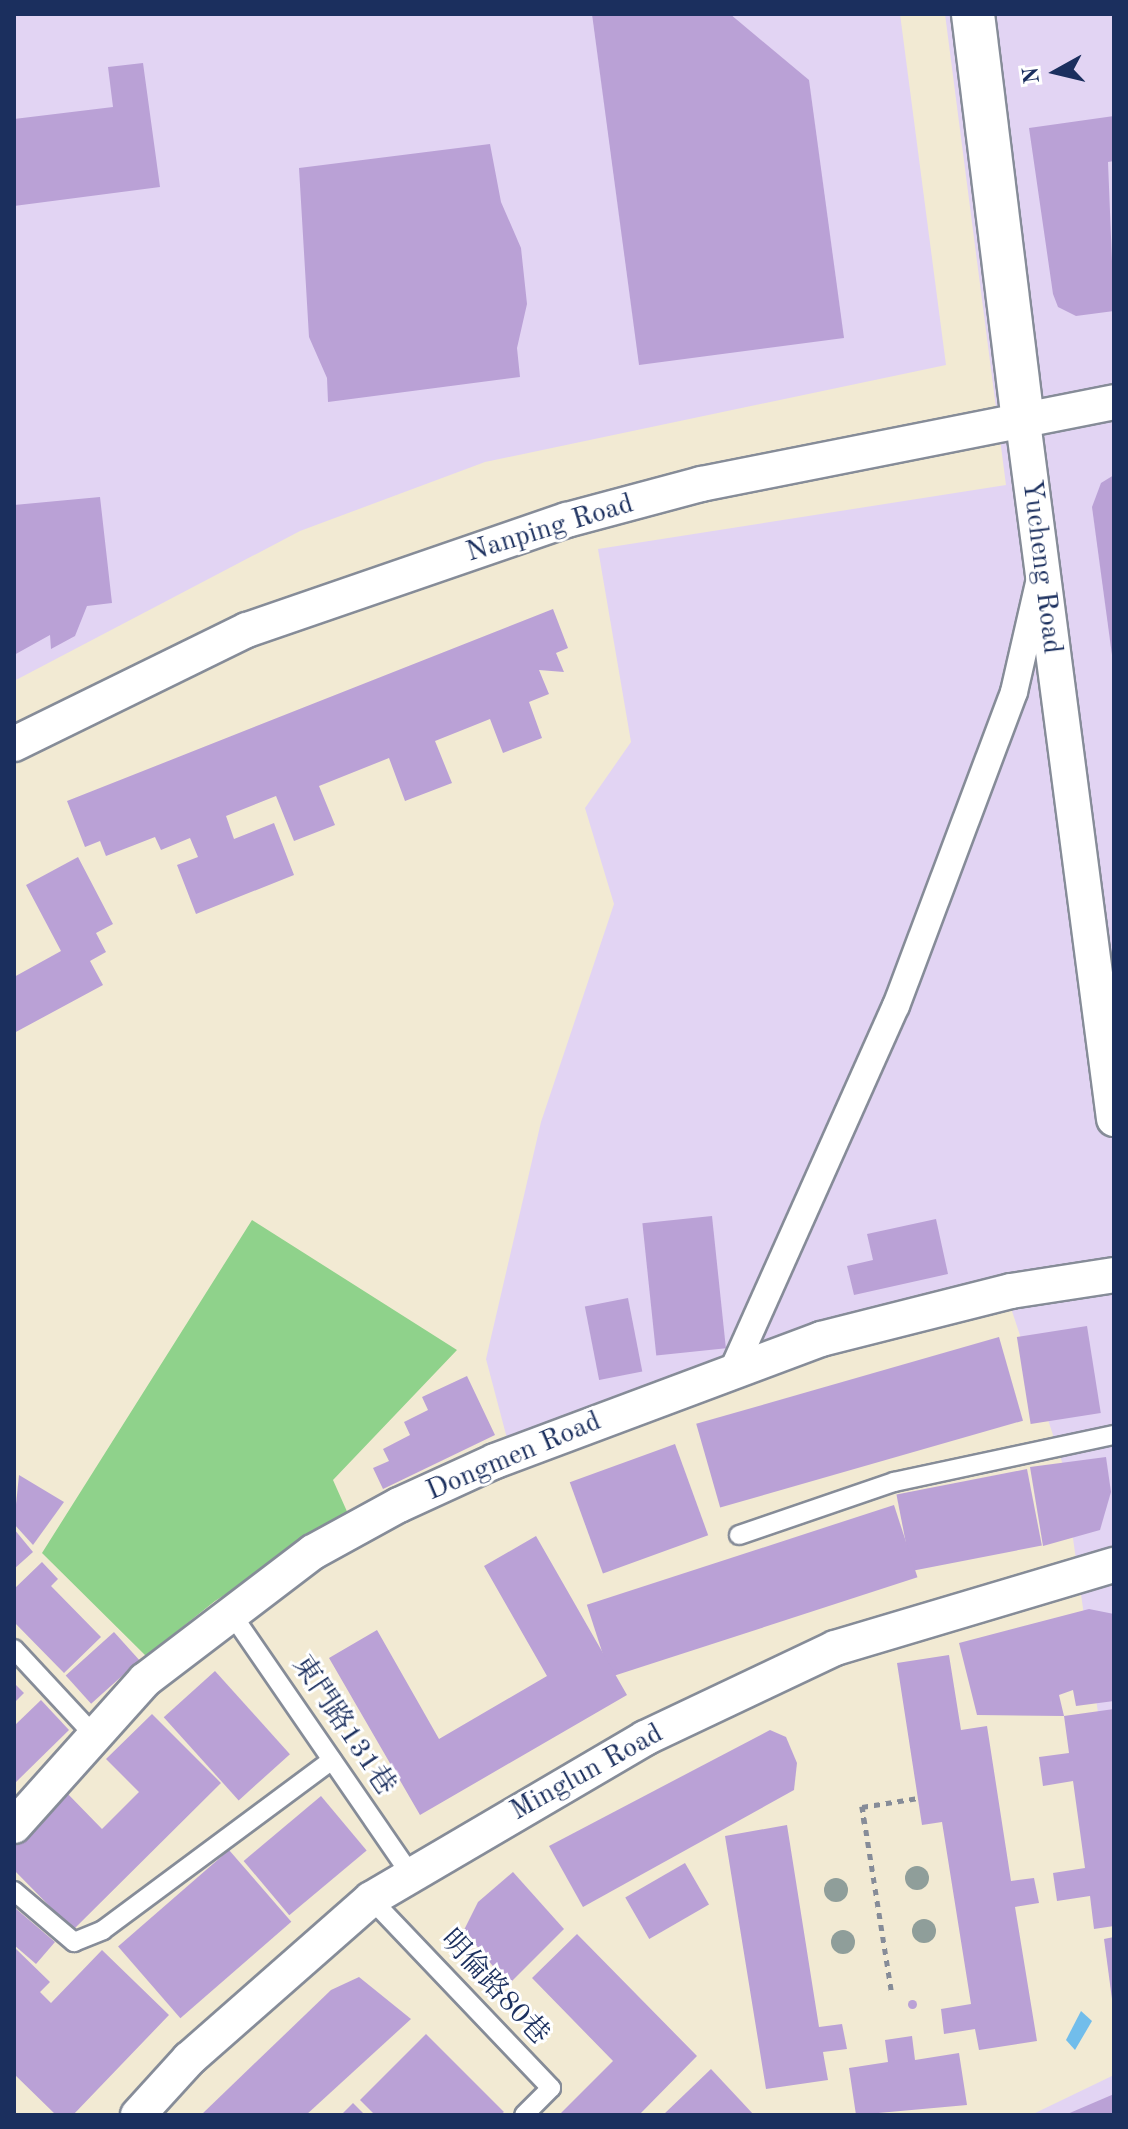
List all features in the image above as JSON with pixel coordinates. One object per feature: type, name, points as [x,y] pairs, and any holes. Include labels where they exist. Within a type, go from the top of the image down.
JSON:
[{"type":"street","name":"Yucheng Road","points":[[973,14],[1041,572],[1114,1119]]},
{"type":"street","name":"Nanping Road","points":[[14,744],[247,630],[567,520],[701,484],[1114,402]]},
{"type":"street","points":[[732,1372],[896,1006],[1014,692],[1041,572]]},
{"type":"street","name":"Dongmen Road","points":[[14,1826],[92,1733],[229,1610],[313,1552],[399,1505],[495,1461],[836,1335],[1011,1291],[1114,1275]]},
{"type":"street","name":"Minglun Road","points":[[138,2115],[189,2059],[371,1899],[410,1873],[645,1738],[835,1648],[1114,1565]]},
{"type":"lane","points":[[739,1535],[894,1482],[1114,1435]]},
{"type":"lane","name":"東門路131巷","points":[[229,1610],[410,1873]]},
{"type":"lane","points":[[14,1649],[92,1733]]},
{"type":"lane","points":[[14,1891],[74,1942],[103,1930],[332,1760]]},
{"type":"lane","name":"明倫路80巷","points":[[371,1899],[551,2088],[524,2115]]},
{"type":"path","points":[[862,1807],[918,1798]]},
{"type":"path","points":[[864,1823],[862,1806],[892,1995]]},
{"type":"shaded area","points":[[14,14],[900,14],[946,365],[485,462],[300,531],[14,681]]},
{"type":"shaded area","points":[[945,14],[1114,14],[1114,1824],[1062,1462],[1007,1296],[509,1446],[486,1359],[541,1122],[614,904],[585,808],[631,742],[598,549],[1006,485]]},
{"type":"shaded area","points":[[1114,2075],[1114,2115],[1031,2115]]},
{"type":"green space","points":[[252,1220],[457,1350],[333,1480],[349,1516],[215,1601],[146,1656],[42,1553]]},
{"type":"water","points":[[1081,2011],[1092,2021],[1075,2050],[1066,2040]]},
{"type":"building","points":[[592,14],[730,14],[809,80],[844,338],[639,365]]},
{"type":"building","points":[[143,63],[160,187],[14,206],[14,119],[113,107],[108,67]]},
{"type":"building","points":[[1114,116],[1114,161],[1108,162],[1114,311],[1076,316],[1058,307],[1053,294],[1029,128]]},
{"type":"building","points":[[490,144],[501,202],[521,248],[527,304],[517,348],[520,377],[328,402],[327,378],[309,337],[299,168]]},
{"type":"building","points":[[1114,475],[1112,655],[1092,507],[1101,483]]},
{"type":"building","points":[[100,497],[112,603],[87,606],[75,636],[51,649],[50,635],[14,655],[14,505]]},
{"type":"building","points":[[553,609],[568,648],[556,653],[564,672],[539,670],[549,694],[529,702],[542,738],[503,753],[490,719],[435,741],[452,783],[405,801],[389,758],[319,786],[335,825],[294,841],[276,796],[226,816],[234,839],[274,823],[294,875],[196,914],[177,865],[198,857],[190,838],[161,850],[155,837],[106,856],[100,841],[85,847],[67,801]]},
{"type":"building","points":[[78,857],[113,924],[96,933],[106,952],[90,961],[103,985],[14,1033],[14,977],[61,951],[26,885]]},
{"type":"building","points":[[712,1216],[726,1348],[656,1356],[642,1223]]},
{"type":"building","points":[[936,1219],[948,1274],[854,1295],[847,1266],[873,1260],[867,1234]]},
{"type":"building","points":[[628,1298],[642,1372],[599,1380],[585,1306]]},
{"type":"building","points":[[1087,1326],[1101,1413],[1031,1424],[1017,1337]]},
{"type":"building","points":[[999,1337],[1023,1421],[720,1507],[696,1424]]},
{"type":"building","points":[[467,1376],[495,1435],[383,1489],[373,1468],[389,1461],[383,1449],[410,1435],[404,1422],[428,1410],[422,1397]]},
{"type":"building","points":[[675,1444],[708,1535],[603,1573],[570,1482]]},
{"type":"building","points":[[1106,1457],[1111,1492],[1100,1530],[1043,1546],[1030,1467]]},
{"type":"building","points":[[1027,1469],[1042,1546],[911,1571],[896,1494]]},
{"type":"building","points":[[19,1475],[64,1502],[33,1545],[14,1524]]},
{"type":"building","points":[[894,1505],[917,1577],[610,1677],[587,1605]]},
{"type":"building","points":[[14,1529],[33,1552],[14,1569]]},
{"type":"building","points":[[536,1536],[627,1695],[420,1815],[329,1658],[377,1630],[439,1739],[547,1676],[484,1566]]},
{"type":"building","points":[[42,1562],[58,1579],[51,1586],[101,1637],[64,1673],[14,1622],[14,1589]]},
{"type":"building","points":[[1089,1609],[1114,1614],[1114,1701],[1076,1706],[1073,1690],[1059,1695],[1064,1716],[977,1715],[959,1643]]},
{"type":"building","points":[[114,1632],[139,1660],[91,1704],[66,1675]]},
{"type":"building","points":[[949,1655],[961,1730],[987,1726],[1011,1881],[1034,1878],[1039,1903],[1015,1907],[1037,2041],[979,2050],[975,2029],[944,2034],[941,2009],[971,2004],[942,1822],[922,1825],[897,1663]]},
{"type":"building","points":[[215,1671],[290,1754],[239,1800],[164,1717]]},
{"type":"building","points":[[14,1683],[24,1693],[14,1703]]},
{"type":"building","points":[[41,1700],[69,1730],[14,1784],[14,1726]]},
{"type":"building","points":[[1114,1709],[1114,1926],[1094,1929],[1090,1896],[1057,1901],[1053,1873],[1085,1868],[1073,1781],[1043,1786],[1039,1757],[1069,1753],[1064,1716]]},
{"type":"building","points":[[152,1714],[221,1783],[73,1930],[14,1870],[14,1842],[65,1791],[102,1829],[139,1792],[106,1759]]},
{"type":"building","points":[[770,1730],[786,1737],[797,1763],[794,1790],[583,1907],[549,1846]]},
{"type":"building","points":[[321,1796],[367,1850],[289,1915],[244,1861]]},
{"type":"building","points":[[787,1825],[819,2027],[842,2024],[847,2049],[823,2052],[828,2080],[766,2089],[725,1836]]},
{"type":"building","points":[[229,1850],[291,1922],[180,2018],[118,1946]]},
{"type":"building","points":[[685,1863],[709,1905],[649,1939],[625,1898]]},
{"type":"building","points":[[513,1872],[564,1929],[508,1985],[464,1930],[478,1902]]},
{"type":"building","points":[[14,1907],[55,1942],[36,1964],[14,1945]]},
{"type":"building","points":[[577,1934],[697,2056],[639,2115],[559,2115],[613,2061],[532,1978]]},
{"type":"building","points":[[1114,1937],[1114,1999],[1112,1999],[1104,1939]]},
{"type":"building","points":[[14,1947],[50,1982],[40,1992],[51,2003],[102,1950],[169,2015],[73,2115],[56,2115],[14,2074]]},
{"type":"building","points":[[359,1977],[411,2019],[306,2115],[201,2115],[331,1990]]},
{"type":"building","points":[[912,1999],[917,2004],[912,2009],[907,2004]]},
{"type":"building","points":[[426,2034],[504,2112],[500,2115],[375,2115],[360,2100]]},
{"type":"building","points":[[912,2036],[915,2060],[959,2053],[967,2105],[856,2115],[849,2068],[888,2062],[885,2040]]},
{"type":"building","points":[[711,2069],[754,2115],[663,2115]]},
{"type":"building","points":[[1114,2094],[1114,2115],[1065,2115]]},
{"type":"building","points":[[353,2103],[365,2115],[341,2115]]}]
